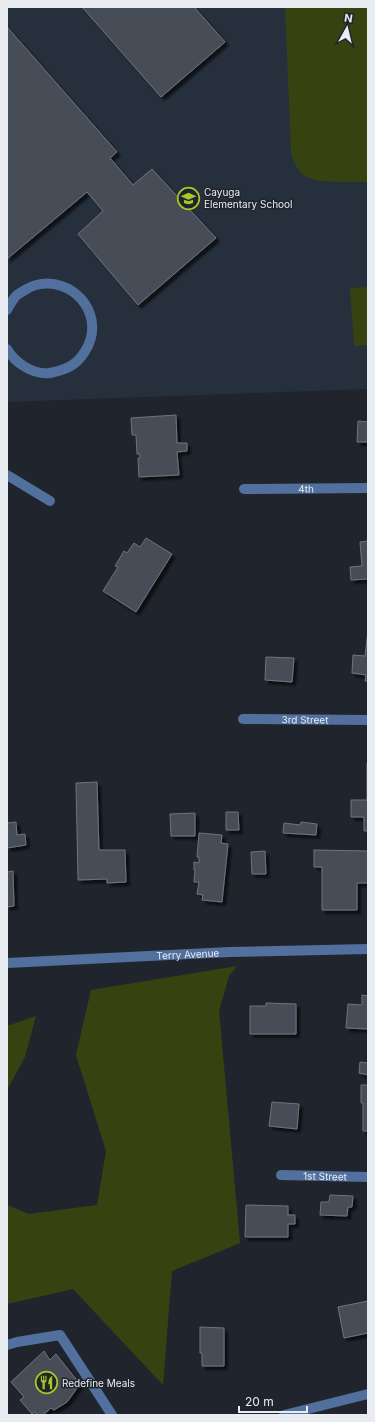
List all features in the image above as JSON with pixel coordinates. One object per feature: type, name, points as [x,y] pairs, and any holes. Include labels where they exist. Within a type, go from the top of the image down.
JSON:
[{"type":"street","points":[[7,349],[11,355],[27,369],[44,373],[64,370],[77,362],[83,356],[92,338],[92,320],[86,305],[71,290],[52,283],[35,285],[15,296],[9,303]]},
{"type":"street","points":[[7,475],[50,501]]},
{"type":"street","name":"4th","points":[[244,489],[368,488]]},
{"type":"street","name":"3rd Street","points":[[243,719],[368,720]]},
{"type":"street","name":"Terry Avenue","points":[[7,963],[230,952],[368,949]]},
{"type":"street","name":"1st Street","points":[[281,1175],[368,1177]]},
{"type":"street","points":[[7,1345],[60,1335],[112,1415]]},
{"type":"street","points":[[284,1415],[368,1394]]},
{"type":"shaded area","name":"Cayuga Elementary School","points":[[7,7],[368,7],[368,389],[7,402]]},
{"type":"green space","points":[[285,7],[368,7],[368,182],[330,182],[315,180],[302,174],[293,159],[291,151]]},
{"type":"green space","points":[[368,287],[368,345],[354,346],[350,288]]},
{"type":"green space","points":[[237,966],[229,976],[219,1011],[240,1243],[172,1271],[163,1385],[73,1289],[7,1304],[7,1205],[29,1214],[97,1205],[106,1151],[76,1055],[91,990]]},
{"type":"green space","points":[[36,1016],[25,1057],[7,1090],[7,1026]]},
{"type":"building","points":[[82,7],[194,7],[225,42],[161,97]]},
{"type":"building","points":[[7,27],[117,152],[110,158],[133,185],[152,169],[216,238],[138,305],[78,234],[103,211],[87,192],[7,259]]},
{"type":"building","points":[[176,415],[177,443],[187,443],[187,451],[177,452],[179,475],[139,477],[138,458],[140,458],[140,454],[137,454],[136,435],[132,435],[131,418]]},
{"type":"building","points":[[358,421],[368,422],[368,442],[357,442]]},
{"type":"building","points":[[146,538],[172,554],[136,612],[103,591],[118,567],[115,566],[124,551],[127,553],[134,543],[140,547]]},
{"type":"building","points":[[368,541],[368,579],[351,580],[350,567],[362,566],[360,542]]},
{"type":"building","points":[[368,631],[368,684],[367,681],[365,681],[366,675],[352,673],[353,655],[365,656]]},
{"type":"building","points":[[266,657],[294,658],[292,682],[265,680]]},
{"type":"building","points":[[367,763],[368,831],[364,831],[364,817],[351,817],[351,800],[367,800]]},
{"type":"building","points":[[97,782],[99,850],[125,850],[126,882],[107,883],[107,879],[78,880],[76,783]]},
{"type":"building","points":[[226,812],[238,812],[239,830],[226,830]]},
{"type":"building","points":[[195,813],[195,836],[171,836],[170,814]]},
{"type":"building","points":[[16,822],[17,835],[25,834],[26,845],[7,848],[7,823]]},
{"type":"building","points":[[301,822],[317,824],[316,835],[283,833],[284,823],[300,825]]},
{"type":"building","points":[[199,833],[222,835],[221,843],[228,844],[222,902],[202,900],[203,895],[197,894],[199,882],[194,882],[194,862],[199,863],[199,857],[197,857]]},
{"type":"building","points":[[314,850],[368,851],[368,883],[357,883],[357,910],[322,910],[322,867],[314,867]]},
{"type":"building","points":[[265,851],[266,874],[252,874],[251,852]]},
{"type":"building","points":[[13,871],[14,906],[7,907],[7,872]]},
{"type":"building","points":[[362,995],[368,996],[368,1029],[346,1028],[348,1004],[362,1005]]},
{"type":"building","points":[[266,1003],[296,1004],[296,1034],[250,1034],[250,1006],[266,1006]]},
{"type":"building","points":[[360,1062],[368,1063],[368,1075],[359,1073]]},
{"type":"building","points":[[361,1085],[368,1085],[368,1131],[363,1131],[363,1103],[361,1103]]},
{"type":"building","points":[[272,1102],[299,1104],[297,1129],[269,1126]]},
{"type":"building","points":[[330,1195],[353,1196],[352,1207],[348,1207],[347,1216],[320,1215],[321,1202],[329,1202]]},
{"type":"building","points":[[246,1205],[288,1206],[288,1215],[295,1215],[295,1224],[288,1224],[288,1237],[245,1237]]},
{"type":"building","points":[[368,1301],[368,1333],[344,1338],[338,1307]]},
{"type":"building","points":[[200,1327],[224,1328],[224,1366],[202,1366],[202,1353],[200,1353]]},
{"type":"building","name":"Redefine Meals","points":[[44,1351],[50,1360],[56,1354],[80,1384],[67,1402],[54,1410],[51,1408],[43,1415],[37,1415],[35,1412],[32,1414],[20,1400],[24,1397],[11,1382]]},
{"type":"place","name":"Cayuga Elementary School","points":[[188,198]]},
{"type":"place","name":"Redefine Meals","points":[[46,1383]]}]
